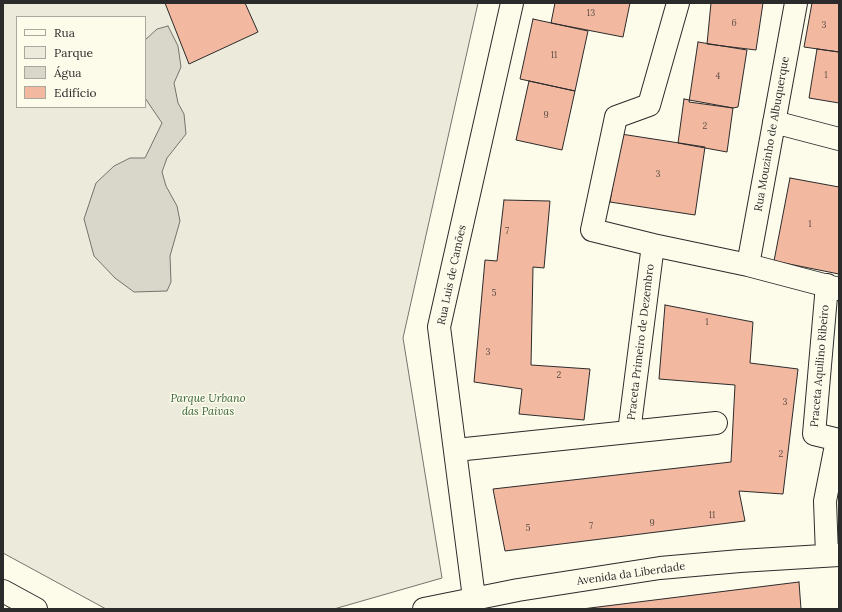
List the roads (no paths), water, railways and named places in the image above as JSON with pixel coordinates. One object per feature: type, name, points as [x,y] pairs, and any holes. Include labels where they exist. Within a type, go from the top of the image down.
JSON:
[{"type":"street","name":"Rua Luis de Camões","points":[[474,598],[440,327],[512,3]]},
{"type":"street","points":[[678,3],[648,105],[616,117],[592,230],[653,245],[748,265],[833,287]]},
{"type":"street","name":"Rua Mouzinho de Albuquerque","points":[[748,265],[796,3]]},
{"type":"street","points":[[774,122],[839,139]]},
{"type":"street","name":"Praceta Primeiro de Dezembro","points":[[456,450],[629,432],[653,245]]},
{"type":"street","name":"Praceta Aquilino Ribeiro","points":[[833,287],[814,434],[838,440]]},
{"type":"street","points":[[629,432],[716,423]]},
{"type":"street","points":[[833,555],[825,501],[838,440]]},
{"type":"street","name":"Avenida da Liberdade","points":[[424,609],[474,598],[660,568],[833,555]]},
{"type":"street","points":[[3,591],[36,609]]},
{"type":"water","points":[[168,26],[178,46],[181,67],[174,83],[178,103],[184,114],[186,134],[167,158],[162,172],[166,186],[177,206],[180,221],[170,256],[171,282],[167,291],[134,292],[115,278],[94,256],[84,219],[96,183],[114,166],[130,158],[145,158],[162,123],[146,99],[146,39],[157,29]]},
{"type":"park label","name":"Parque Urbano das Paivas","points":[[208,405]]}]
